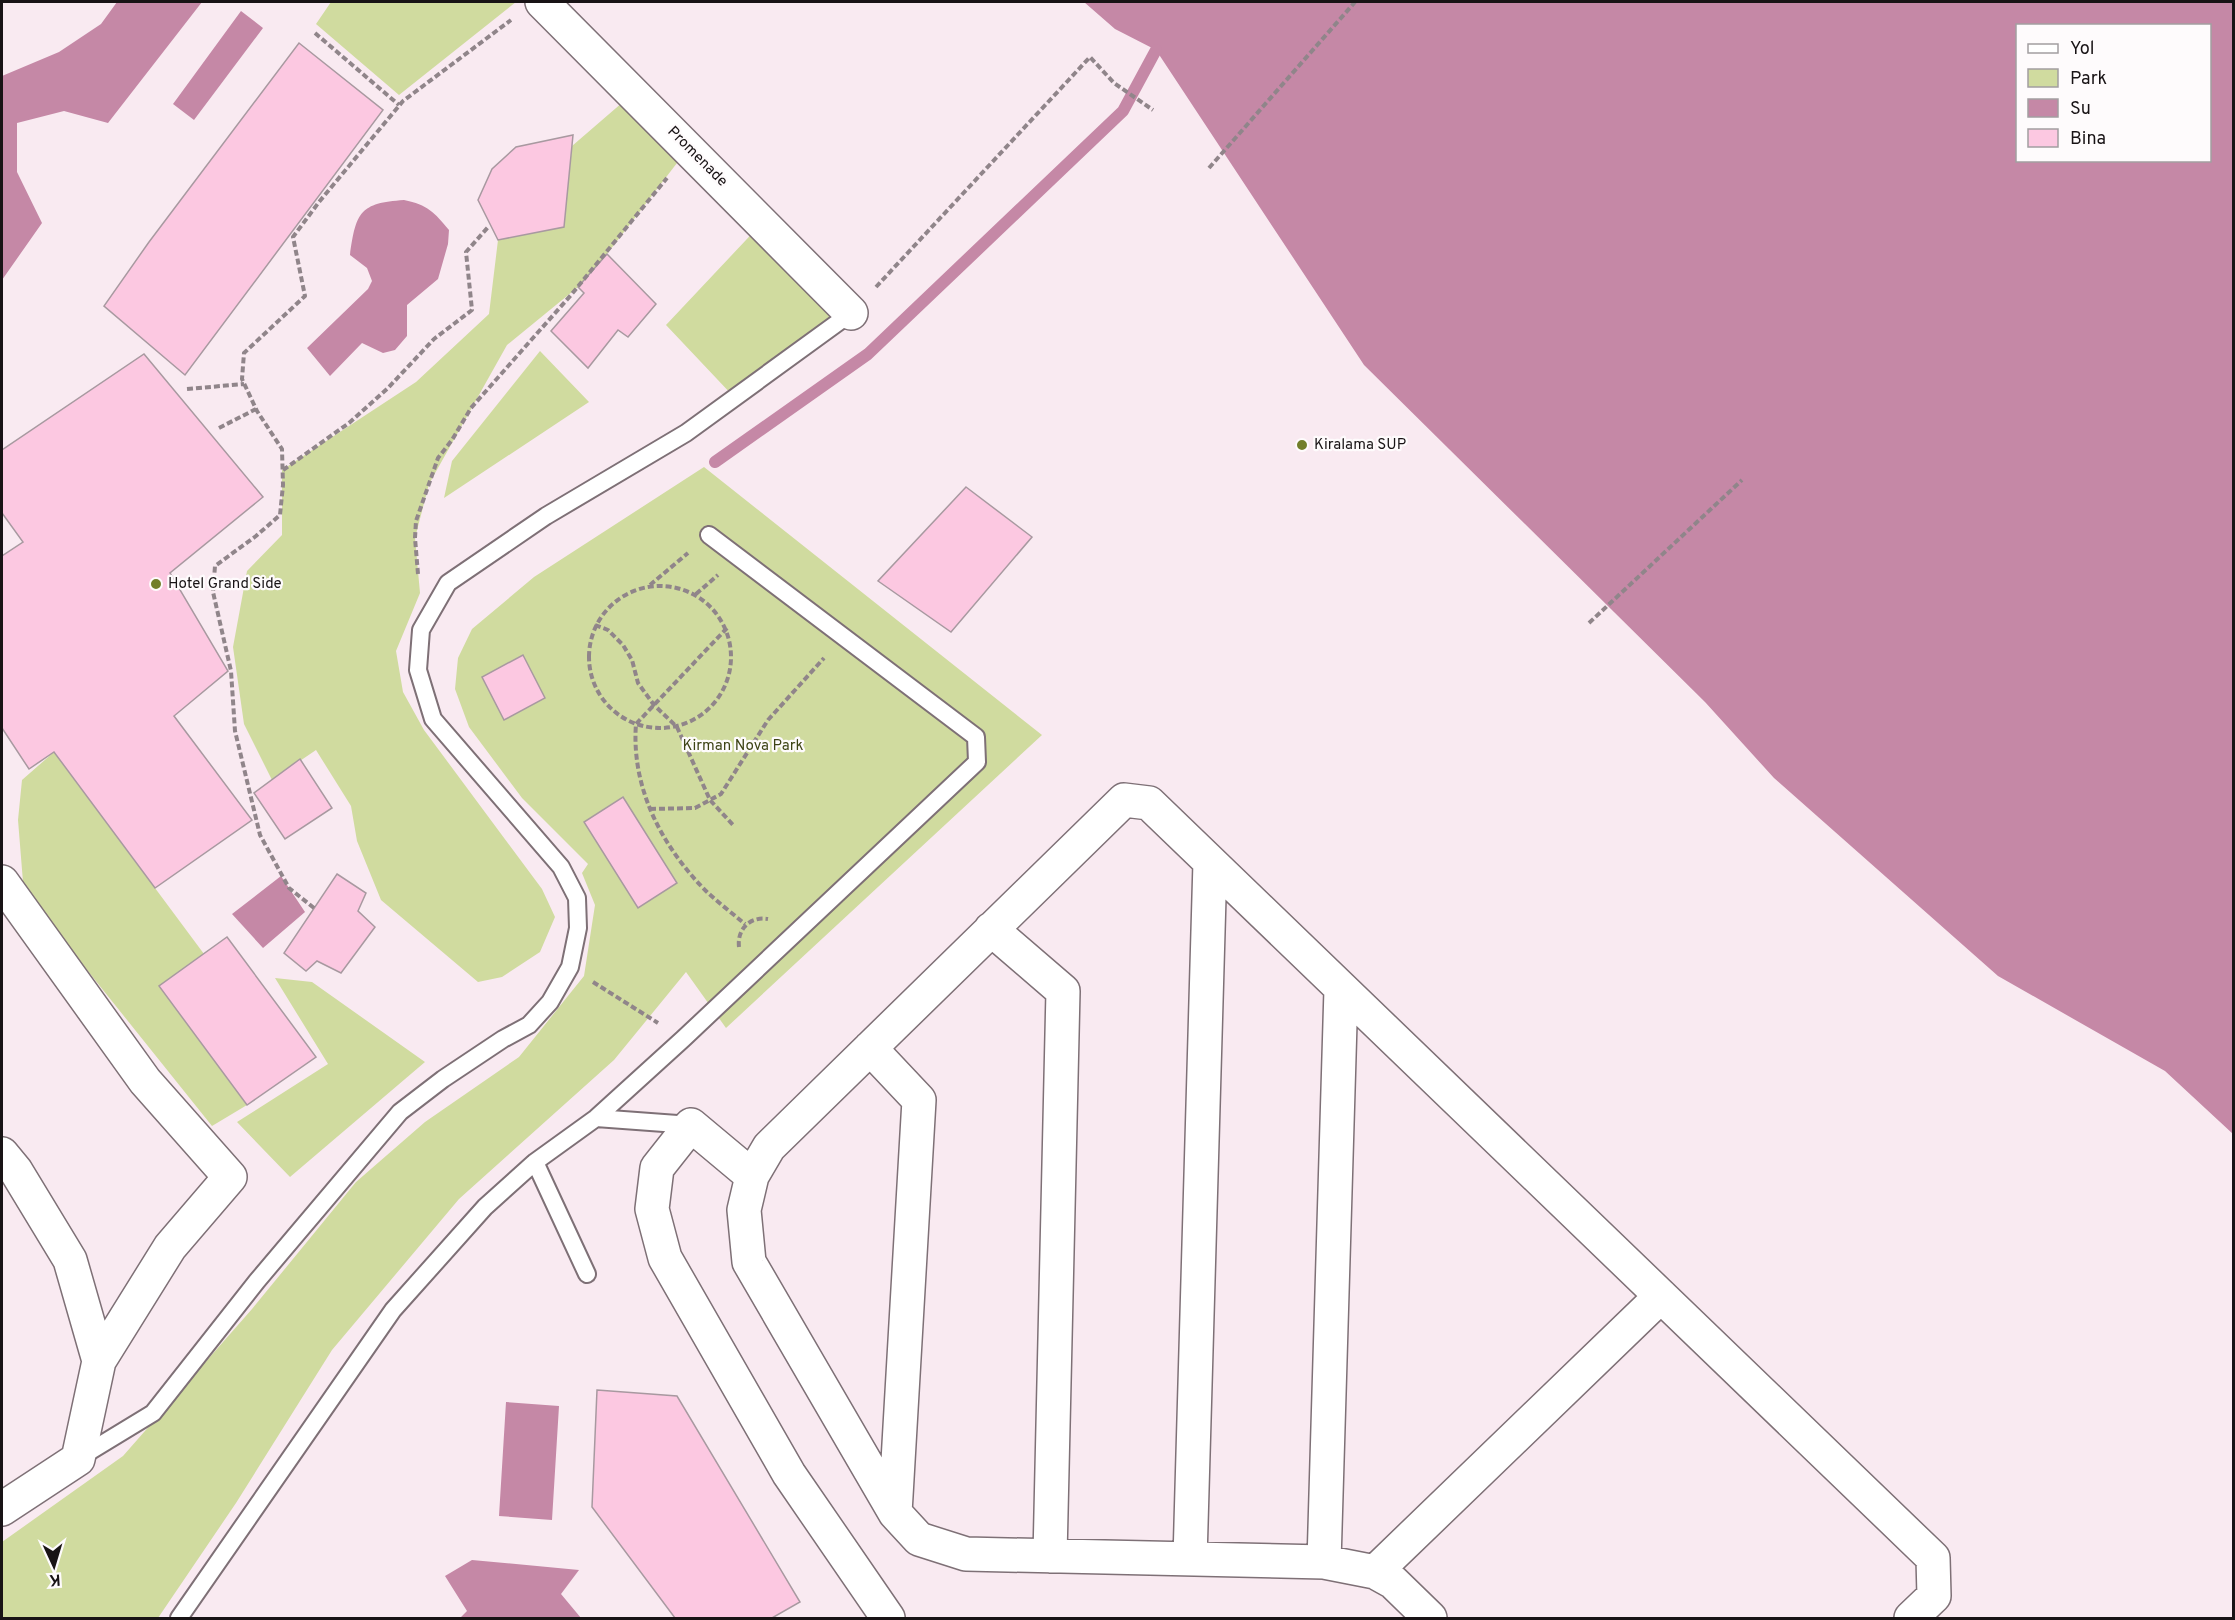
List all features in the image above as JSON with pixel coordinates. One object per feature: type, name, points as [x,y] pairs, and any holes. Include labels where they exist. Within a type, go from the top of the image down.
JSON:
[{"type":"street","name":"Promenade","points":[[530,9],[690,150],[851,313]]},
{"type":"street","points":[[1430,1618],[1393,1582],[1375,1572],[1324,1562],[966,1554],[919,1539],[895,1513],[748,1262],[744,1210],[752,1176],[770,1147],[1124,800],[1149,803],[1933,1558],[1934,1596],[1911,1618]]},
{"type":"street","points":[[1190,1559],[1210,862]]},
{"type":"street","points":[[2,882],[145,1081],[230,1177],[170,1247],[99,1361],[78,1459],[2,1509]]},
{"type":"street","points":[[992,929],[1063,991],[1050,1556]]},
{"type":"street","points":[[1324,1562],[1341,989]]},
{"type":"street","points":[[870,1048],[919,1100],[895,1513]]},
{"type":"street","points":[[752,1176],[692,1125],[657,1168],[652,1209],[665,1258],[789,1474],[888,1618]]},
{"type":"street","points":[[2,1154],[16,1171],[70,1260],[99,1361]]},
{"type":"street","points":[[1375,1572],[1661,1296]]},
{"type":"lane","points":[[78,1459],[153,1413],[257,1281],[400,1112],[443,1078],[529,1025],[550,1002],[570,967],[578,928],[577,898],[561,867],[433,719],[418,670],[421,630],[448,583],[546,516],[686,433],[851,313]]},
{"type":"lane","points":[[178,1618],[393,1310],[485,1207],[536,1162],[596,1118],[977,762],[976,737],[709,535]]},
{"type":"lane","points":[[596,1118],[692,1125]]},
{"type":"lane","points":[[536,1162],[587,1274]]},
{"type":"path","points":[[1209,168],[1355,2]]},
{"type":"path","points":[[314,908],[289,888],[260,835],[235,731],[231,671],[213,592],[215,566],[256,537],[280,515],[282,449],[256,409],[242,379],[244,353],[305,296],[293,237],[399,105],[530,9]]},
{"type":"path","points":[[315,33],[399,105]]},
{"type":"path","points":[[851,313],[1090,57],[1114,83],[1154,110]]},
{"type":"path","points":[[421,630],[416,521],[438,458],[471,408],[571,295],[690,150]]},
{"type":"path","points":[[282,470],[349,423],[387,388],[434,339],[472,310],[466,252],[489,226]]},
{"type":"path","points":[[187,389],[244,384]]},
{"type":"path","points":[[219,428],[256,409]]},
{"type":"path","points":[[1589,623],[1742,480]]},
{"type":"path","points":[[650,586],[709,535]]},
{"type":"path","points":[[650,586],[673,586],[696,594],[714,609],[727,628],[732,652],[730,677],[718,699],[700,716],[677,727],[656,729],[636,724],[615,712],[599,695],[590,673],[589,649],[596,626],[609,607],[628,593],[650,586]]},
{"type":"path","points":[[596,626],[608,630],[623,645],[632,660],[638,683],[654,705],[677,727],[710,800],[734,826]]},
{"type":"path","points":[[727,628],[636,724],[634,745],[640,787],[675,855],[707,892],[746,924]]},
{"type":"path","points":[[650,809],[695,808],[721,794],[768,720],[844,636]]},
{"type":"path","points":[[570,967],[668,1029]]},
{"type":"green space","points":[[331,2],[516,2],[399,95],[316,24]]},
{"type":"green space","points":[[623,102],[687,150],[607,254],[578,287],[507,345],[429,484],[415,538],[420,593],[396,651],[403,692],[424,730],[542,889],[555,917],[540,952],[502,977],[478,982],[381,900],[357,841],[351,806],[316,750],[272,780],[244,724],[233,647],[247,571],[282,535],[282,470],[416,382],[489,314],[498,240],[564,226],[572,146]]},
{"type":"green space","points":[[762,223],[851,313],[734,397],[666,325]]},
{"type":"green space","points":[[540,351],[589,402],[444,498],[452,461]]},
{"type":"green space","name":"Kirman Nova Park","points":[[704,467],[1042,735],[726,1028],[686,972],[614,1060],[459,1199],[332,1350],[236,1503],[158,1618],[2,1618],[2,1542],[123,1456],[252,1309],[356,1182],[425,1122],[519,1057],[584,976],[595,905],[582,873],[588,864],[522,798],[469,727],[455,689],[458,658],[472,629],[534,577]]},
{"type":"green space","points":[[54,752],[204,954],[160,986],[247,1105],[212,1126],[83,965],[23,882],[18,820],[22,780]]},
{"type":"green space","points":[[275,978],[312,982],[425,1062],[290,1177],[237,1122],[328,1064]]},
{"type":"water","points":[[117,2],[202,2],[108,123],[64,111],[17,123],[17,172],[42,223],[2,280],[2,76],[59,52],[101,24]]},
{"type":"water","points":[[1084,2],[2233,2],[2233,1134],[2165,1071],[1998,976],[1774,778],[1705,702],[1364,365],[1156,50],[1115,29]]},
{"type":"water","points":[[241,11],[263,28],[194,120],[173,104]]},
{"type":"water","points":[[404,200],[430,210],[449,230],[448,244],[438,279],[407,305],[407,336],[395,350],[383,353],[362,343],[330,376],[307,348],[368,289],[372,281],[367,268],[350,255],[358,219],[369,207],[389,201]]},
{"type":"water","points":[[281,876],[305,912],[263,948],[232,914]]},
{"type":"water","points":[[506,1402],[559,1406],[552,1520],[499,1516]]},
{"type":"water","points":[[472,1560],[579,1570],[561,1594],[581,1618],[460,1618],[467,1611],[445,1576]]},
{"type":"building","points":[[299,43],[383,110],[185,375],[104,306],[149,242]]},
{"type":"building","points":[[573,135],[564,227],[498,240],[478,200],[492,169],[516,147]]},
{"type":"building","points":[[607,254],[656,304],[628,337],[618,330],[588,368],[551,331],[584,293],[578,287]]},
{"type":"building","points":[[144,354],[263,497],[170,573],[228,671],[174,716],[252,820],[155,888],[54,752],[29,769],[2,728],[2,556],[23,542],[2,513],[2,450]]},
{"type":"building","points":[[966,487],[1032,537],[951,632],[878,581]]},
{"type":"building","points":[[523,655],[545,698],[504,720],[482,677]]},
{"type":"building","points":[[300,759],[332,808],[285,839],[254,793]]},
{"type":"building","points":[[623,797],[677,883],[638,908],[584,822]]},
{"type":"building","points":[[337,874],[366,893],[358,911],[375,927],[341,973],[317,961],[306,971],[284,953]]},
{"type":"building","points":[[227,937],[316,1057],[247,1105],[159,986]]},
{"type":"building","points":[[597,1390],[677,1396],[800,1602],[772,1618],[675,1618],[592,1507]]},
{"type":"waterway","points":[[715,462],[868,354],[1123,111],[1156,50]]},
{"type":"place","name":"Kiralama SUP","points":[[1302,445]]},
{"type":"place","name":"Hotel Grand Side","points":[[156,584]]}]
